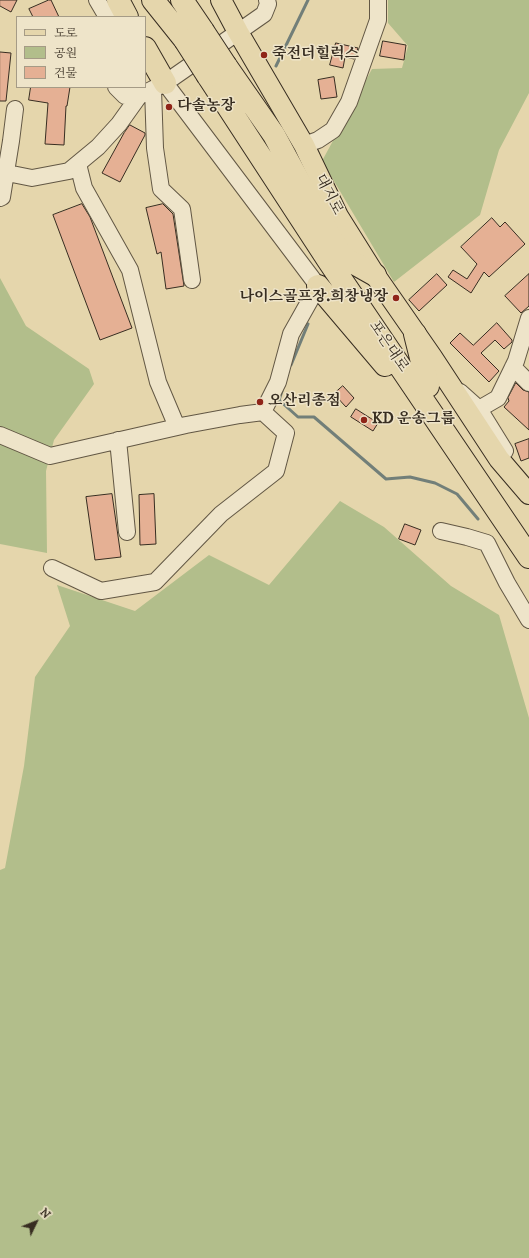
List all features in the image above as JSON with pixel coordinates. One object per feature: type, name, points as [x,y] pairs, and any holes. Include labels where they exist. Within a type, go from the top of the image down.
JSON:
[{"type":"highway","points":[[118,0],[126,16]]},
{"type":"highway","points":[[153,0],[194,35]]},
{"type":"highway","points":[[182,0],[194,35],[217,71]]},
{"type":"highway","points":[[146,51],[159,86]]},
{"type":"highway","name":"포은대로","points":[[217,71],[274,135],[313,207],[343,257],[414,368],[442,384],[528,553]]},
{"type":"highway","name":"포은대로","points":[[217,71],[328,260],[478,486],[528,553]]},
{"type":"highway","points":[[343,257],[375,275]]},
{"type":"highway","points":[[318,286],[392,372],[478,486],[529,573]]},
{"type":"highway","points":[[415,334],[442,384]]},
{"type":"main road","name":"대지로","points":[[221,0],[304,145],[338,216],[375,275],[415,334]]},
{"type":"main road","points":[[442,384],[499,460],[529,494]]},
{"type":"street","points":[[97,0],[106,16]]},
{"type":"street","points":[[117,88],[125,96],[139,96],[159,86],[264,14],[268,4],[267,0]]},
{"type":"street","points":[[304,145],[318,140],[333,130],[349,102],[378,20],[378,0]]},
{"type":"street","points":[[159,86],[155,148],[160,189],[182,209],[192,280]]},
{"type":"street","points":[[159,86],[318,286],[291,334],[278,382],[263,412]]},
{"type":"street","points":[[3,170],[32,178],[69,171],[98,147],[119,124],[139,96]]},
{"type":"street","points":[[0,198],[2,197],[3,170],[15,109]]},
{"type":"street","points":[[78,164],[84,188],[130,270],[158,382],[177,427]]},
{"type":"street","points":[[479,409],[498,398],[514,367],[529,318]]},
{"type":"street","points":[[514,367],[529,383]]},
{"type":"street","points":[[442,384],[479,409],[513,465],[529,485]]},
{"type":"street","points":[[0,435],[50,456],[177,427],[263,412],[286,433],[276,471],[221,514],[155,582],[101,591],[52,568]]},
{"type":"street","points":[[118,440],[127,532]]},
{"type":"street","points":[[441,531],[467,536],[487,543],[507,583],[529,620]]},
{"type":"green space","points":[[388,0],[529,0],[529,93],[499,150],[480,215],[394,282],[322,161],[372,69],[402,68],[408,46],[388,23]]},
{"type":"green space","points":[[0,278],[26,326],[89,369],[94,384],[54,440],[46,471],[47,553],[0,544]]},
{"type":"green space","points":[[340,501],[384,527],[451,586],[499,615],[529,718],[529,1258],[0,1258],[0,870],[5,868],[24,766],[35,677],[70,626],[57,585],[135,611],[209,555],[269,585]]},
{"type":"building","points":[[0,0],[17,0],[11,12],[0,6]]},
{"type":"building","points":[[51,0],[59,16],[32,16],[29,9]]},
{"type":"building","points":[[383,41],[406,45],[404,60],[380,56]]},
{"type":"building","points":[[336,43],[358,48],[354,59],[345,57],[343,68],[330,65]]},
{"type":"building","points":[[0,52],[11,53],[6,101],[0,101]]},
{"type":"building","points":[[334,77],[337,97],[321,99],[318,80]]},
{"type":"building","points":[[31,88],[70,88],[66,106],[64,145],[45,144],[48,103],[29,100]]},
{"type":"building","points":[[130,125],[145,133],[145,135],[120,182],[102,173]]},
{"type":"building","points":[[82,204],[90,217],[132,328],[100,340],[53,215]]},
{"type":"building","points":[[163,204],[173,214],[184,286],[166,289],[161,252],[157,254],[146,208]]},
{"type":"building","points":[[492,218],[500,227],[505,222],[525,244],[489,277],[484,272],[471,293],[448,277],[453,270],[467,279],[477,264],[461,247]]},
{"type":"building","points":[[437,274],[447,285],[419,311],[409,300]]},
{"type":"building","points":[[529,274],[529,306],[521,313],[505,296]]},
{"type":"building","points":[[497,323],[512,340],[512,342],[504,349],[495,340],[481,353],[499,371],[489,382],[450,343],[460,333],[473,345]]},
{"type":"building","points":[[516,383],[523,390],[529,392],[529,430],[504,407],[509,401],[508,398]]},
{"type":"building","name":"KD 운송그룹","points":[[343,386],[354,398],[346,407],[334,394]]},
{"type":"building","name":"KD 운송그룹","points":[[356,409],[378,423],[373,431],[351,417]]},
{"type":"building","points":[[529,439],[529,458],[521,461],[515,444]]},
{"type":"building","points":[[112,494],[121,557],[95,560],[86,497]]},
{"type":"building","points":[[154,494],[156,544],[140,545],[139,495]]},
{"type":"building","points":[[405,524],[421,530],[415,545],[399,539]]},
{"type":"waterway","points":[[276,66],[308,0]]},
{"type":"waterway","points":[[291,365],[308,324]]},
{"type":"waterway","points":[[282,391],[279,400],[298,417],[314,417],[386,479],[410,477],[435,483],[457,494],[478,519]]},
{"type":"place","name":"죽전더힐럭스","points":[[264,55]]},
{"type":"place","name":"다솔농장","points":[[169,107]]},
{"type":"place","name":"나이스골프장.희창냉장","points":[[396,298]]},
{"type":"place","name":"오산리종점","points":[[260,402]]},
{"type":"place","name":"KD 운송그룹","points":[[364,420]]}]
